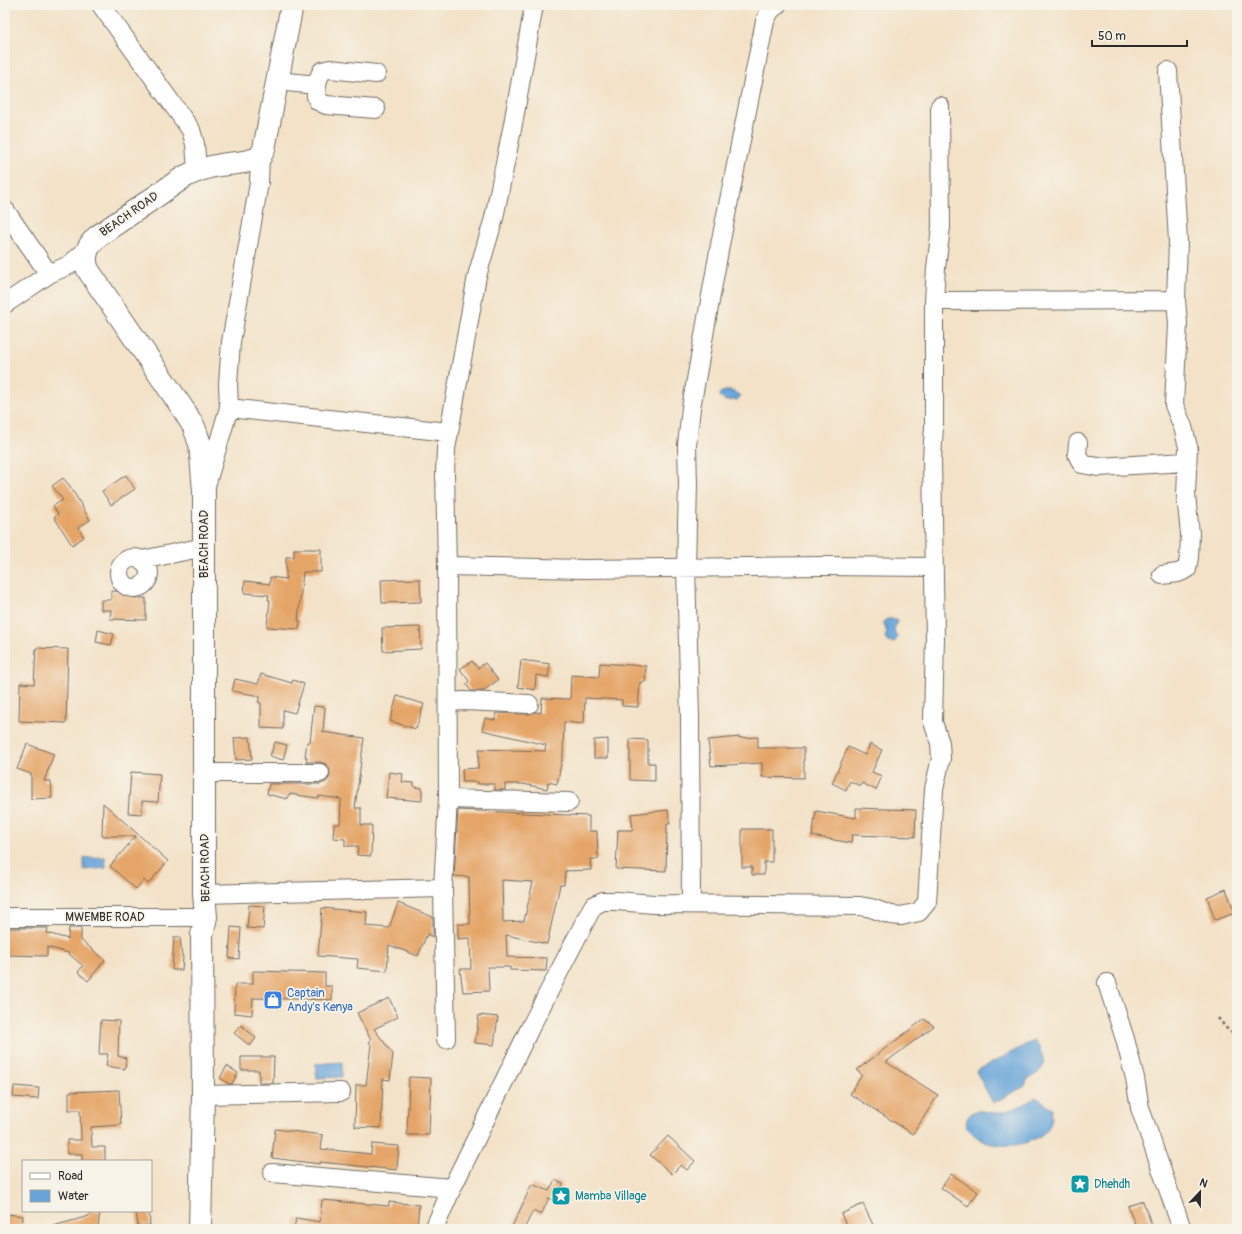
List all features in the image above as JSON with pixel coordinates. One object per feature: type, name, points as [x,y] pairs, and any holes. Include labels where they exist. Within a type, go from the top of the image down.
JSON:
[{"type":"main road","points":[[260,157],[264,149],[292,5]]},
{"type":"main road","name":"BEACH ROAD","points":[[200,1229],[203,1095],[202,935],[206,917],[204,894],[204,492],[200,444],[194,427],[183,409],[88,270],[85,258],[92,242],[98,236],[184,177],[197,170],[252,162],[260,157]]},
{"type":"street","points":[[101,5],[191,130],[195,144],[197,170]]},
{"type":"street","points":[[446,1039],[443,888],[448,799],[445,474],[448,432],[478,276],[494,218],[513,124],[534,5]]},
{"type":"street","points":[[691,904],[690,718],[686,568],[688,484],[687,445],[691,408],[720,245],[765,21],[770,11],[777,5]]},
{"type":"street","points":[[376,74],[330,69],[322,71],[319,77],[316,96],[318,101],[326,105],[376,109]]},
{"type":"street","points":[[1162,576],[1178,573],[1187,569],[1190,534],[1186,495],[1186,462],[1188,447],[1183,427],[1174,405],[1178,324],[1176,300],[1178,241],[1168,71]]},
{"type":"street","points":[[277,81],[317,86]]},
{"type":"street","points":[[434,1229],[452,1188],[593,906],[603,901],[617,901],[653,904],[860,906],[891,915],[901,916],[919,912],[927,902],[934,789],[941,758],[940,743],[933,722],[935,638],[932,458],[934,426],[934,301],[940,226],[940,106]]},
{"type":"street","points":[[204,492],[217,454],[229,408],[228,384],[232,342],[258,183],[260,157]]},
{"type":"street","points":[[5,210],[49,274]]},
{"type":"street","points":[[5,304],[49,274],[69,264],[88,249]]},
{"type":"street","points":[[934,301],[1176,300]]},
{"type":"street","points":[[229,408],[448,432]]},
{"type":"street","points":[[1078,443],[1077,454],[1082,464],[1098,467],[1186,462]]},
{"type":"street","points":[[142,560],[204,547]]},
{"type":"street","points":[[447,566],[585,569],[822,566],[933,567]]},
{"type":"street","points":[[448,702],[464,701],[529,704]]},
{"type":"street","points":[[204,772],[320,773]]},
{"type":"street","points":[[448,799],[569,802]]},
{"type":"street","points":[[204,894],[443,888]]},
{"type":"street","name":"MWEMBE ROAD","points":[[5,917],[206,917]]},
{"type":"street","points":[[1107,983],[1125,1039],[1135,1078],[1140,1108],[1182,1229]]},
{"type":"street","points":[[203,1095],[341,1092]]},
{"type":"street","points":[[272,1173],[452,1188]]},
{"type":"path","points":[[1218,1018],[1228,1030],[1237,1036]]},
{"type":"water","points":[[732,391],[741,396],[737,400],[726,401],[719,396],[720,393]]},
{"type":"water","points":[[887,619],[897,621],[894,630],[897,638],[894,643],[888,642],[885,638],[887,632],[883,622]]},
{"type":"water","points":[[105,857],[106,868],[84,870],[84,858]]},
{"type":"water","points":[[1035,1040],[1042,1056],[1043,1065],[1041,1069],[1038,1073],[1027,1080],[1025,1086],[993,1103],[976,1071]]},
{"type":"water","points":[[342,1062],[342,1077],[317,1078],[315,1064]]},
{"type":"water","points":[[1036,1097],[1053,1109],[1051,1111],[1052,1118],[1050,1125],[1041,1136],[1027,1142],[1013,1145],[988,1143],[973,1134],[966,1127],[967,1118],[976,1111],[1000,1113],[1022,1105]]},
{"type":"building","points":[[126,475],[135,489],[111,505],[102,491]]},
{"type":"building","points":[[63,478],[70,486],[90,520],[78,528],[84,537],[72,545],[54,517],[58,514],[53,506],[63,500],[52,486]]},
{"type":"building","points":[[294,549],[321,549],[321,572],[303,572],[298,620],[300,620],[299,629],[267,627],[270,600],[268,600],[269,595],[244,593],[245,581],[270,584],[270,577],[286,579],[286,557],[294,557]]},
{"type":"building","points":[[420,579],[421,602],[382,603],[381,580]]},
{"type":"building","points":[[111,591],[134,592],[134,598],[146,598],[146,620],[110,619],[111,610],[101,610],[101,600],[111,600]]},
{"type":"building","points":[[420,627],[421,649],[383,651],[382,628]]},
{"type":"building","points":[[98,630],[114,634],[111,645],[96,642]]},
{"type":"building","points":[[36,648],[68,649],[66,723],[19,721],[20,683],[34,684]]},
{"type":"building","points":[[521,660],[550,664],[548,677],[536,675],[535,690],[518,687]]},
{"type":"building","points":[[472,661],[478,668],[485,663],[498,680],[483,691],[471,691],[466,684],[469,681],[460,669]]},
{"type":"building","points":[[600,663],[646,666],[645,682],[640,682],[638,707],[622,706],[622,700],[585,698],[584,724],[564,722],[563,755],[557,784],[548,782],[547,789],[523,784],[505,784],[505,790],[495,790],[495,784],[463,782],[462,769],[478,768],[479,749],[545,751],[546,745],[482,730],[485,718],[495,720],[496,713],[541,713],[542,698],[570,699],[571,675],[599,677]]},
{"type":"building","points":[[261,674],[292,683],[293,680],[304,684],[295,713],[283,710],[283,729],[261,728],[261,703],[258,702],[260,696],[232,691],[235,679],[258,684]]},
{"type":"building","points":[[397,696],[424,704],[416,729],[390,721]]},
{"type":"building","points":[[314,706],[325,707],[323,732],[364,738],[355,808],[361,808],[361,825],[372,825],[371,856],[357,855],[358,846],[345,846],[345,839],[333,838],[334,824],[340,824],[341,799],[319,796],[318,798],[289,794],[287,799],[267,794],[269,784],[320,784],[326,782],[329,778],[329,768],[326,764],[320,762],[306,762],[307,757],[305,757],[307,742],[310,742]]},
{"type":"building","points":[[250,737],[252,759],[236,760],[234,738]]},
{"type":"building","points":[[758,737],[758,748],[804,748],[804,778],[762,777],[762,763],[711,766],[708,740]]},
{"type":"building","points":[[608,739],[608,758],[594,758],[594,740]]},
{"type":"building","points":[[630,739],[648,740],[648,763],[655,763],[655,781],[630,780]]},
{"type":"building","points":[[275,742],[287,745],[283,760],[270,756]]},
{"type":"building","points":[[27,744],[54,754],[44,781],[51,781],[52,798],[31,799],[31,774],[17,769]]},
{"type":"building","points":[[870,744],[882,750],[872,772],[882,776],[876,790],[862,783],[860,786],[850,781],[846,790],[832,783],[848,747],[865,755]]},
{"type":"building","points":[[131,772],[160,774],[158,802],[142,801],[142,814],[128,813]]},
{"type":"building","points":[[389,772],[403,774],[402,782],[414,783],[414,787],[422,788],[422,801],[386,798]]},
{"type":"building","points":[[103,803],[168,861],[148,884],[144,880],[136,889],[110,866],[136,836],[102,836]]},
{"type":"building","points":[[856,808],[916,810],[915,837],[852,835],[851,843],[812,836],[816,811],[856,818]]},
{"type":"building","points":[[458,810],[589,816],[589,831],[597,831],[598,859],[590,859],[591,870],[565,871],[564,885],[560,885],[547,944],[506,935],[507,957],[547,958],[546,971],[510,970],[510,967],[488,967],[489,991],[463,992],[460,969],[471,969],[470,938],[458,939],[458,924],[470,924],[469,877],[454,876]],"holes":[[[502,880],[533,882],[524,921],[503,922]]]},
{"type":"building","points":[[668,810],[670,824],[667,824],[666,871],[616,869],[618,830],[633,830],[631,814]]},
{"type":"building","points":[[742,829],[772,829],[772,862],[764,862],[764,875],[752,875],[752,867],[742,867]]},
{"type":"building","points":[[1226,889],[1235,913],[1215,920],[1207,897]]},
{"type":"building","points":[[398,903],[433,917],[433,937],[427,934],[418,956],[389,945],[387,971],[357,968],[358,959],[318,956],[322,908],[367,912],[366,926],[389,928]]},
{"type":"building","points":[[249,905],[265,906],[263,929],[247,928]]},
{"type":"building","points":[[231,927],[241,928],[239,959],[229,958]]},
{"type":"building","points":[[5,928],[48,928],[47,933],[68,939],[69,928],[81,928],[81,940],[105,960],[88,981],[78,972],[83,966],[68,953],[47,947],[47,956],[5,955]]},
{"type":"building","points":[[174,937],[180,937],[183,956],[182,970],[172,970]]},
{"type":"building","points":[[253,971],[325,973],[325,986],[332,986],[332,1000],[253,998],[252,1015],[234,1013],[235,984],[253,984]]},
{"type":"building","points":[[389,998],[398,1017],[374,1029],[393,1054],[390,1080],[383,1079],[381,1128],[355,1127],[356,1085],[366,1085],[371,1045],[369,1042],[371,1040],[357,1013]]},
{"type":"building","points":[[479,1015],[498,1017],[494,1045],[475,1043]]},
{"type":"building","points":[[924,1019],[934,1026],[886,1062],[938,1095],[913,1134],[850,1094],[862,1075],[857,1070]]},
{"type":"building","points":[[101,1020],[119,1021],[118,1056],[126,1058],[125,1069],[106,1066],[108,1054],[99,1054]]},
{"type":"building","points":[[241,1025],[256,1038],[250,1046],[234,1033]]},
{"type":"building","points":[[241,1057],[274,1057],[273,1083],[259,1083],[259,1070],[241,1070]]},
{"type":"building","points":[[227,1066],[238,1073],[232,1084],[229,1084],[220,1078]]},
{"type":"building","points":[[409,1077],[431,1078],[429,1135],[407,1135]]},
{"type":"building","points":[[14,1086],[39,1088],[38,1099],[13,1097]]},
{"type":"building","points":[[119,1090],[121,1125],[91,1127],[92,1147],[105,1147],[105,1160],[82,1160],[82,1154],[67,1154],[67,1140],[81,1140],[80,1110],[69,1110],[69,1092]]},
{"type":"building","points":[[275,1129],[323,1135],[321,1149],[371,1154],[372,1144],[399,1146],[397,1170],[320,1162],[320,1164],[272,1158]]},
{"type":"building","points":[[668,1136],[695,1161],[687,1170],[681,1165],[672,1174],[650,1155]]},
{"type":"building","points":[[951,1174],[978,1192],[968,1206],[941,1188]]},
{"type":"building","points":[[555,1180],[563,1184],[555,1201],[549,1198],[541,1215],[533,1211],[524,1229],[511,1229],[532,1184],[549,1191]]},
{"type":"building","points":[[322,1200],[389,1206],[389,1202],[419,1205],[417,1229],[294,1229],[296,1218],[320,1222]]},
{"type":"building","points":[[1143,1201],[1153,1229],[1137,1229],[1128,1206]]},
{"type":"building","points":[[863,1204],[875,1229],[848,1229],[841,1214]]},
{"type":"building","points":[[90,1212],[100,1212],[98,1228],[84,1226],[85,1229],[54,1229],[53,1226],[89,1216]]},
{"type":"building","points":[[136,1212],[149,1212],[150,1225],[138,1226]]},
{"type":"building","points":[[7,1214],[23,1216],[22,1229],[6,1229]]},
{"type":"place","name":"Captain Andy's Kenya","points":[[273,1000]]},
{"type":"place","name":"Dhehdh","points":[[1080,1184]]},
{"type":"place","name":"Mamba Village","points":[[561,1196]]}]
